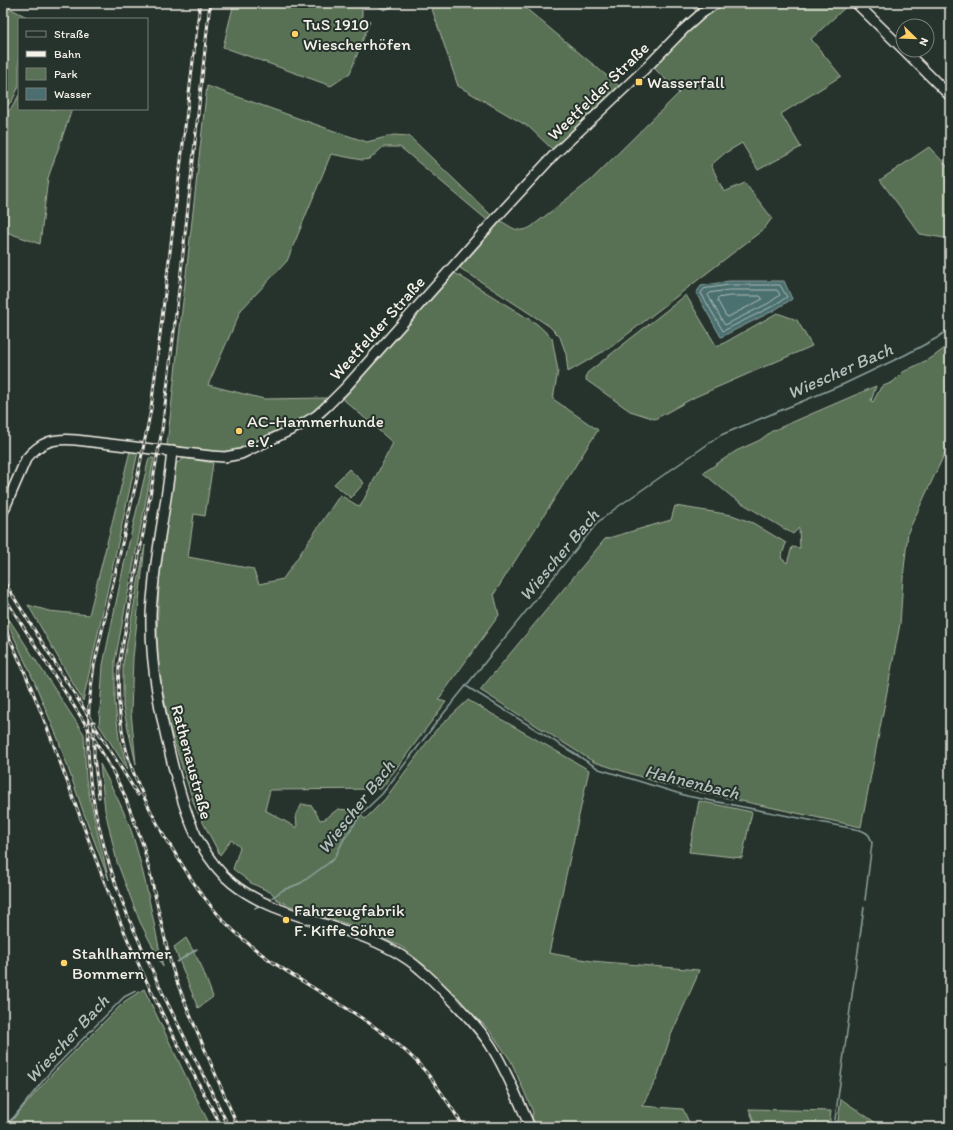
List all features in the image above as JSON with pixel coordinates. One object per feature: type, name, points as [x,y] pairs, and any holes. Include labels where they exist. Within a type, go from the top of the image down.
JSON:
[{"type":"street","name":"Weetfelder Straße","points":[[3,512],[26,459],[32,452],[46,443],[59,439],[225,457],[236,456],[299,426],[316,416],[346,387],[554,155],[650,64],[683,30],[716,3]]},
{"type":"street","points":[[856,3],[895,42]]},
{"type":"street","points":[[911,58],[950,96]]},
{"type":"street","name":"Rathenaustraße","points":[[172,451],[154,586],[151,617],[152,636],[156,681],[168,744],[178,785],[187,813],[199,842],[220,872],[230,882],[250,895],[292,914],[357,934],[374,941],[406,958],[421,970],[469,1018],[485,1037],[508,1078],[530,1127]]},
{"type":"green space","name":"TuS 1910 Wiescherhöfen","points":[[234,3],[362,3],[362,17],[370,21],[350,73],[331,86],[223,47]]},
{"type":"green space","points":[[375,3],[403,3],[384,10]]},
{"type":"green space","points":[[430,3],[523,3],[523,6],[619,86],[553,150],[529,127],[458,86]]},
{"type":"green space","points":[[689,3],[708,3],[696,11]]},
{"type":"green space","points":[[723,3],[848,3],[849,4],[811,39],[841,76],[781,114],[801,147],[758,170],[742,143],[725,153],[711,165],[724,192],[745,183],[772,218],[764,229],[611,347],[568,372],[566,354],[560,337],[549,326],[460,268],[501,221],[512,228],[519,230],[531,227],[590,181],[679,93],[653,67],[698,21]]},
{"type":"green space","points":[[3,5],[29,18],[18,18],[18,88],[12,101],[3,110]]},
{"type":"green space","points":[[207,86],[367,142],[394,135],[409,136],[491,215],[487,220],[400,147],[383,147],[370,159],[362,160],[331,154],[287,261],[241,310],[208,385],[264,399],[327,398],[313,414],[248,448],[224,454],[167,445]]},
{"type":"green space","points":[[18,97],[18,110],[72,110],[48,178],[40,244],[3,231],[3,117],[13,106]]},
{"type":"green space","points":[[929,147],[950,169],[950,239],[920,234],[880,180]]},
{"type":"green space","points":[[455,273],[537,324],[552,338],[558,371],[553,399],[598,430],[494,594],[499,615],[438,700],[446,702],[381,789],[270,790],[265,810],[297,828],[296,815],[302,804],[312,806],[320,820],[325,819],[338,809],[356,811],[365,819],[385,799],[436,730],[468,700],[589,770],[549,953],[592,961],[699,970],[671,1035],[657,1078],[642,1106],[683,1109],[691,1127],[534,1127],[531,1121],[533,1112],[511,1061],[489,1030],[426,967],[402,947],[357,927],[290,906],[276,899],[272,893],[251,883],[233,869],[240,847],[231,840],[220,855],[195,807],[169,726],[159,669],[157,636],[159,581],[175,464],[185,458],[213,463],[205,516],[194,514],[188,557],[253,569],[259,584],[283,579],[340,495],[360,507],[393,443],[343,399]]},
{"type":"green space","points":[[686,295],[717,347],[777,313],[797,320],[812,346],[695,397],[655,419],[630,411],[586,380],[587,373]]},
{"type":"green space","points":[[950,344],[950,442],[908,532],[900,624],[861,827],[663,784],[594,762],[480,690],[605,539],[671,520],[675,506],[732,515],[753,523],[786,543],[781,558],[787,563],[792,547],[800,548],[799,528],[793,534],[732,497],[703,473],[736,451],[760,440],[772,431],[876,386],[871,401],[873,402],[881,387],[893,382],[903,372],[933,357]]},
{"type":"green space","points":[[130,451],[138,452],[83,701],[28,605],[49,611],[89,615]]},
{"type":"green space","points":[[149,458],[154,458],[115,661],[115,703],[119,738],[128,770],[99,725],[103,665],[124,564]]},
{"type":"green space","points":[[349,469],[364,483],[351,498],[334,484]]},
{"type":"green space","points":[[145,545],[133,658],[131,712],[136,764],[123,707],[123,664]]},
{"type":"green space","points":[[3,610],[84,734],[86,779],[109,880],[58,739]]},
{"type":"green space","points":[[100,764],[130,827],[138,852],[163,967],[140,922],[117,862],[105,810]]},
{"type":"green space","points":[[699,801],[752,812],[742,858],[689,852]]},
{"type":"green space","points":[[186,938],[201,965],[213,997],[198,1008],[174,947]]},
{"type":"green space","points":[[144,989],[211,1127],[6,1127],[52,1074],[125,1001]]},
{"type":"green space","points":[[841,1099],[882,1127],[837,1127]]},
{"type":"green space","points":[[749,1109],[831,1111],[829,1127],[756,1127]]},
{"type":"water","points":[[729,281],[784,281],[792,299],[773,311],[721,337],[696,293],[701,286]]},
{"type":"waterway","name":"Wiescher Bach","points":[[270,899],[283,890],[301,883],[334,859],[344,839],[362,813],[382,794],[436,723],[598,522],[721,435],[844,384],[905,355],[937,338],[950,328]]},
{"type":"waterway","name":"Hahnenbach","points":[[466,686],[599,769],[687,796],[865,832],[869,836],[872,843],[865,900]]},
{"type":"waterway","name":"Wiescher Bach","points":[[255,908],[260,905]]},
{"type":"waterway","name":"Hahnenbach","points":[[834,1127],[864,907]]},
{"type":"waterway","name":"Wiescher Bach","points":[[177,962],[197,949]]},
{"type":"waterway","name":"Wiescher Bach","points":[[3,1127],[14,1117],[50,1072],[124,997],[136,991]]},
{"type":"railway","points":[[200,3],[151,409],[138,474],[94,666],[89,703],[88,750],[90,781],[96,814],[106,854],[116,885],[129,919],[163,994],[229,1127]]},
{"type":"railway","points":[[169,845],[139,786],[128,755],[119,708],[119,665],[162,430],[180,281],[210,3]]},
{"type":"railway","points":[[3,580],[138,795]]},
{"type":"railway","points":[[3,595],[86,725],[124,794],[143,845],[175,977],[238,1127]]},
{"type":"railway","points":[[3,624],[35,697],[104,882],[130,946],[194,1076],[222,1127]]},
{"type":"railway","points":[[94,722],[94,757],[99,797]]},
{"type":"railway","points":[[167,840],[202,895],[227,924],[264,956],[368,1022],[403,1049],[426,1072],[464,1127]]},
{"type":"place","name":"TuS 1910 Wiescherhöfen","points":[[295,34]]},
{"type":"place","name":"Wasserfall","points":[[639,82]]},
{"type":"place","name":"AC-Hammerhunde e.V.","points":[[239,431]]},
{"type":"place","name":"Fahrzeugfabrik F. Kiffe Söhne","points":[[286,920]]},
{"type":"place","name":"Stahlhammer Bommern","points":[[64,963]]}]
